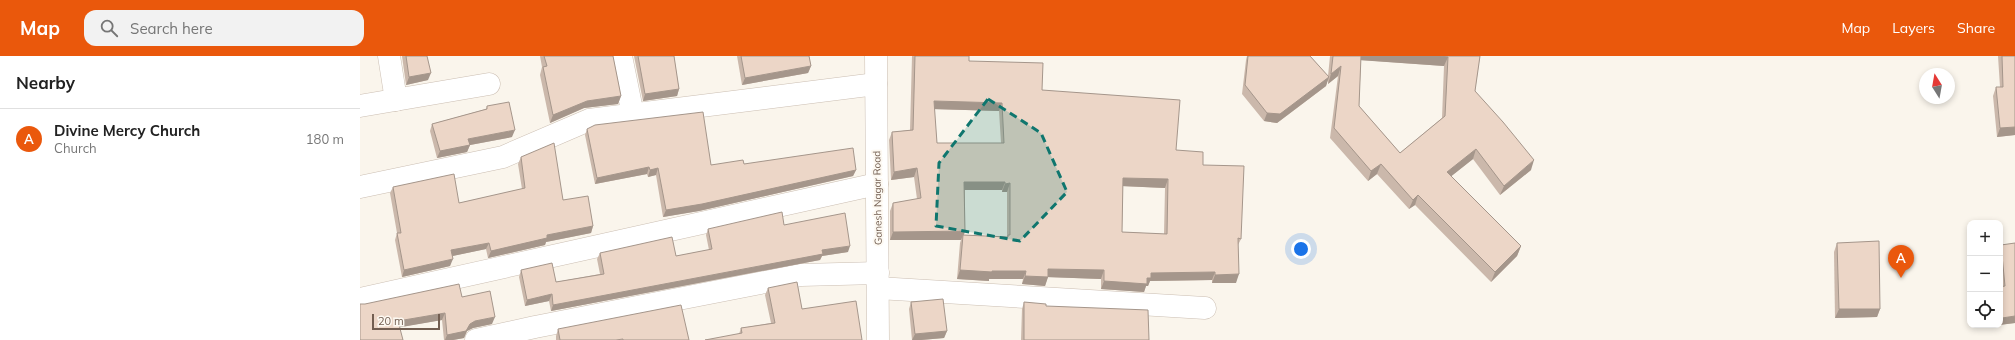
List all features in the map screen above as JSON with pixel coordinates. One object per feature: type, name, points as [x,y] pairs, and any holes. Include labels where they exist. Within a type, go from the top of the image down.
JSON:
[{"type":"street","points":[[389,56],[396,100]]},
{"type":"street","points":[[621,56],[633,115]]},
{"type":"street","name":"Ganesh Nagar Road","points":[[876,56],[878,340]]},
{"type":"street","points":[[360,106],[489,84]]},
{"type":"street","points":[[360,187],[503,157],[589,120],[876,84]]},
{"type":"street","points":[[360,299],[876,184]]},
{"type":"street","points":[[476,340],[535,327],[802,276],[1205,308]]},
{"type":"highlighted area","points":[[988,99],[1041,133],[1067,192],[1020,241],[936,226],[939,163]]},
{"type":"building","points":[[406,56],[427,56],[431,73],[409,77]]},
{"type":"building","points":[[544,56],[613,56],[621,96],[587,101],[553,115],[543,67],[547,66]]},
{"type":"building","points":[[638,56],[674,56],[679,89],[645,94]]},
{"type":"building","points":[[741,56],[809,56],[811,66],[745,78]]},
{"type":"building","points":[[915,56],[969,56],[969,61],[1043,63],[1042,90],[1180,100],[1176,150],[1203,152],[1203,165],[1244,166],[1241,239],[1238,238],[1239,274],[1215,275],[1215,272],[1151,273],[1151,278],[1147,278],[1147,284],[1104,281],[1104,270],[1048,269],[1048,277],[1025,276],[1026,271],[992,272],[960,270],[963,235],[1008,237],[1008,235],[1010,235],[1010,183],[964,182],[965,231],[893,232],[893,203],[921,198],[917,168],[894,172],[892,132],[913,130]],"holes":[[[934,101],[1002,103],[1004,143],[937,143]],[[1123,178],[1168,179],[1167,234],[1122,232]]]},
{"type":"building","points":[[1248,56],[1310,56],[1329,77],[1280,114],[1267,113],[1245,85]]},
{"type":"building","points":[[1333,56],[1361,56],[1359,106],[1400,153],[1445,116],[1448,57],[1440,56],[1480,56],[1475,91],[1534,160],[1504,186],[1476,149],[1447,172],[1521,246],[1495,272],[1418,195],[1413,200],[1381,164],[1371,171],[1334,128],[1341,66],[1331,74]]},
{"type":"building","points":[[2002,56],[2015,56],[2015,127],[2000,128],[1996,87],[2003,87]]},
{"type":"building","points":[[509,102],[515,130],[468,139],[470,145],[440,151],[432,124],[487,109],[487,106]]},
{"type":"building","points":[[703,112],[711,165],[743,160],[744,164],[853,148],[856,170],[702,204],[666,210],[658,168],[650,170],[649,167],[597,178],[587,129],[595,125]]},
{"type":"building","points":[[554,143],[563,200],[588,196],[593,226],[547,235],[547,238],[491,251],[489,243],[451,250],[453,259],[404,270],[397,233],[401,233],[393,187],[454,174],[459,203],[525,188],[521,157]]},
{"type":"building","points":[[782,212],[784,225],[845,213],[850,246],[822,250],[823,254],[553,305],[552,294],[527,300],[521,270],[552,263],[556,282],[604,274],[600,253],[672,237],[676,256],[712,249],[708,229]]},
{"type":"building","points":[[1879,241],[1880,309],[1839,309],[1837,243]]},
{"type":"building","points":[[2015,243],[2015,316],[2003,318],[2003,286],[2005,286],[2003,245]]},
{"type":"building","points":[[797,282],[802,309],[856,301],[862,340],[705,340],[742,333],[741,328],[775,323],[768,288]]},
{"type":"building","points":[[459,284],[462,297],[490,291],[495,317],[475,321],[470,324],[466,331],[447,335],[445,313],[398,321],[403,340],[360,340],[360,304]]},
{"type":"building","points":[[943,299],[947,331],[915,334],[911,302]]},
{"type":"building","points":[[1024,302],[1046,304],[1046,306],[1148,310],[1149,340],[1024,340]]},
{"type":"building","points":[[681,305],[689,340],[560,340],[558,329]]},
{"type":"place","name":"Divine Mercy Church","points":[[1901,278]]}]
